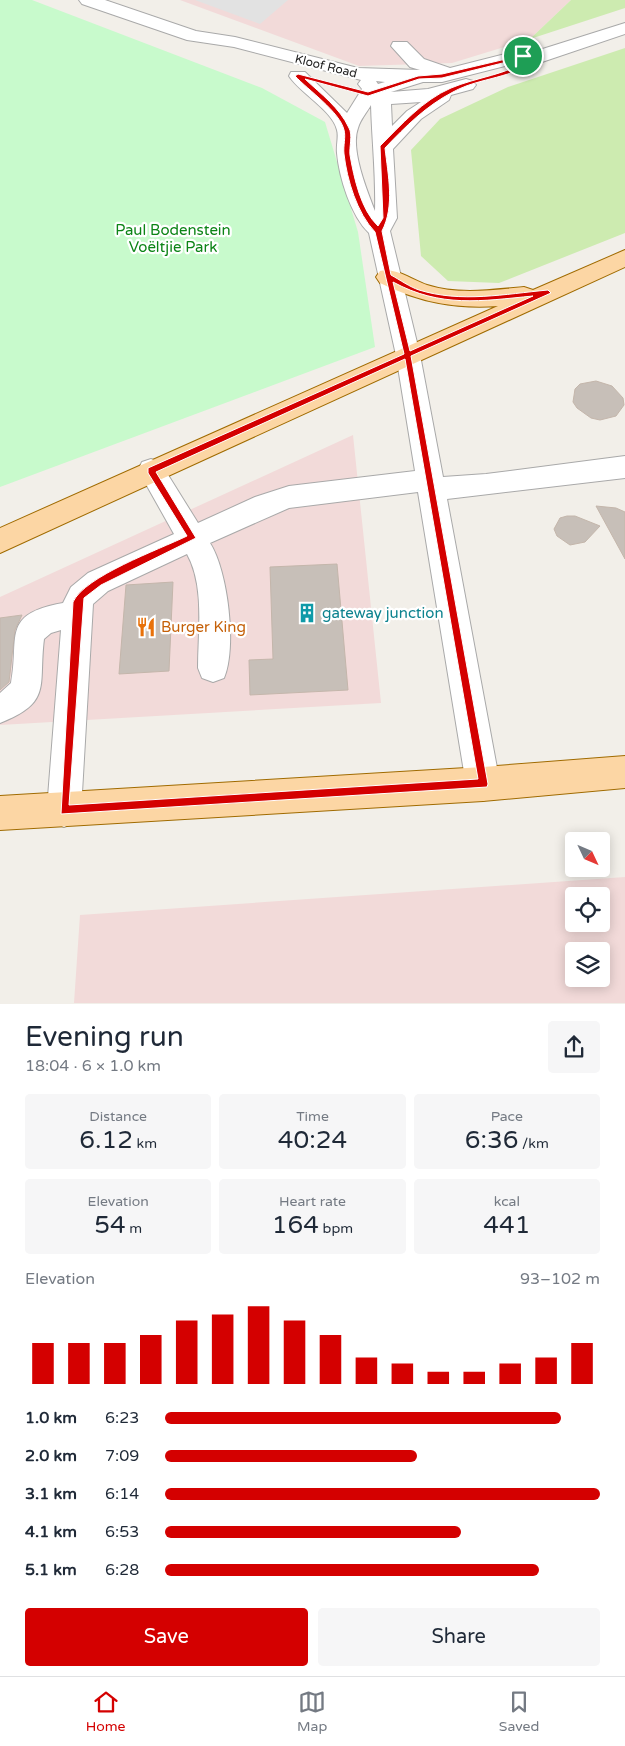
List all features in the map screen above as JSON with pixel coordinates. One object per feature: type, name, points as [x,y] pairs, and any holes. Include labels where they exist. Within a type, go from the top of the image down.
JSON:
[{"type":"main road","points":[[0,541],[151,470],[625,258]]},
{"type":"main road","points":[[388,277],[415,291],[467,300],[548,293]]},
{"type":"main road","points":[[0,813],[483,784],[625,772]]},
{"type":"street","name":"Kloof Road","points":[[88,0],[193,36],[235,42],[358,74],[418,77],[451,82]]},
{"type":"street","points":[[193,36],[210,47],[276,71],[375,95],[422,96],[451,82],[519,68],[535,58],[625,28]]},
{"type":"street","points":[[400,46],[417,63],[451,82]]},
{"type":"street","points":[[358,74],[375,95],[382,148],[386,185],[386,218],[378,231]]},
{"type":"street","points":[[298,76],[329,104],[347,129],[347,154],[357,192],[368,220],[378,231],[408,355],[483,784]]},
{"type":"street","points":[[347,129],[375,95],[418,77]]},
{"type":"street","points":[[382,148],[414,115],[451,82]]},
{"type":"street","points":[[64,810],[78,602],[81,596],[98,582],[265,505],[289,497],[430,484],[486,485],[625,467]]},
{"type":"street","points":[[151,470],[204,558],[213,588],[213,668]]},
{"type":"street","points":[[0,708],[20,700],[26,690],[28,642],[32,631],[42,623],[57,617],[78,614]]},
{"type":"shaded area","points":[[180,0],[571,0],[530,39],[452,63],[359,66]]},
{"type":"shaded area","points":[[195,0],[288,0],[260,24]]},
{"type":"shaded area","points":[[353,435],[381,703],[0,725],[0,597]]},
{"type":"shaded area","points":[[625,877],[625,1003],[74,1003],[80,915]]},
{"type":"green space","name":"Paul Bodenstein Voëltjie Park","points":[[0,0],[32,0],[262,88],[325,122],[358,232],[375,347],[0,487]]},
{"type":"green space","points":[[571,0],[625,0],[625,8],[530,39]]},
{"type":"green space","points":[[625,48],[625,233],[499,283],[448,281],[421,256],[411,150],[440,119],[508,87]]},
{"type":"building","points":[[596,381],[612,386],[623,398],[624,405],[616,416],[600,420],[591,418],[577,408],[573,402],[575,389],[580,384]]},
{"type":"building","points":[[596,506],[616,508],[625,512],[625,559]]},
{"type":"building","points":[[575,516],[600,526],[585,542],[570,545],[557,536],[554,529],[560,518]]},
{"type":"building","name":"gateway junction","points":[[337,564],[348,690],[250,695],[249,660],[273,659],[270,567]]},
{"type":"building","points":[[173,582],[169,671],[119,674],[126,585]]},
{"type":"building","points":[[22,615],[15,630],[9,682],[0,690],[0,618]]},
{"type":"place","name":"gateway junction","points":[[307,613]]},
{"type":"place","name":"Burger King","points":[[146,627]]},
{"type":"route","points":[[523,56],[442,76],[418,77],[368,94],[298,76],[329,104],[347,129],[347,154],[357,192],[368,220],[378,231],[388,277],[408,355],[151,470],[192,538],[98,582],[87,590],[78,602],[64,810],[483,784],[408,355],[548,293],[467,300],[438,297],[415,291],[388,277],[378,231],[386,218],[386,185],[382,148],[414,115],[452,90],[519,68],[535,58],[523,56]]}]
